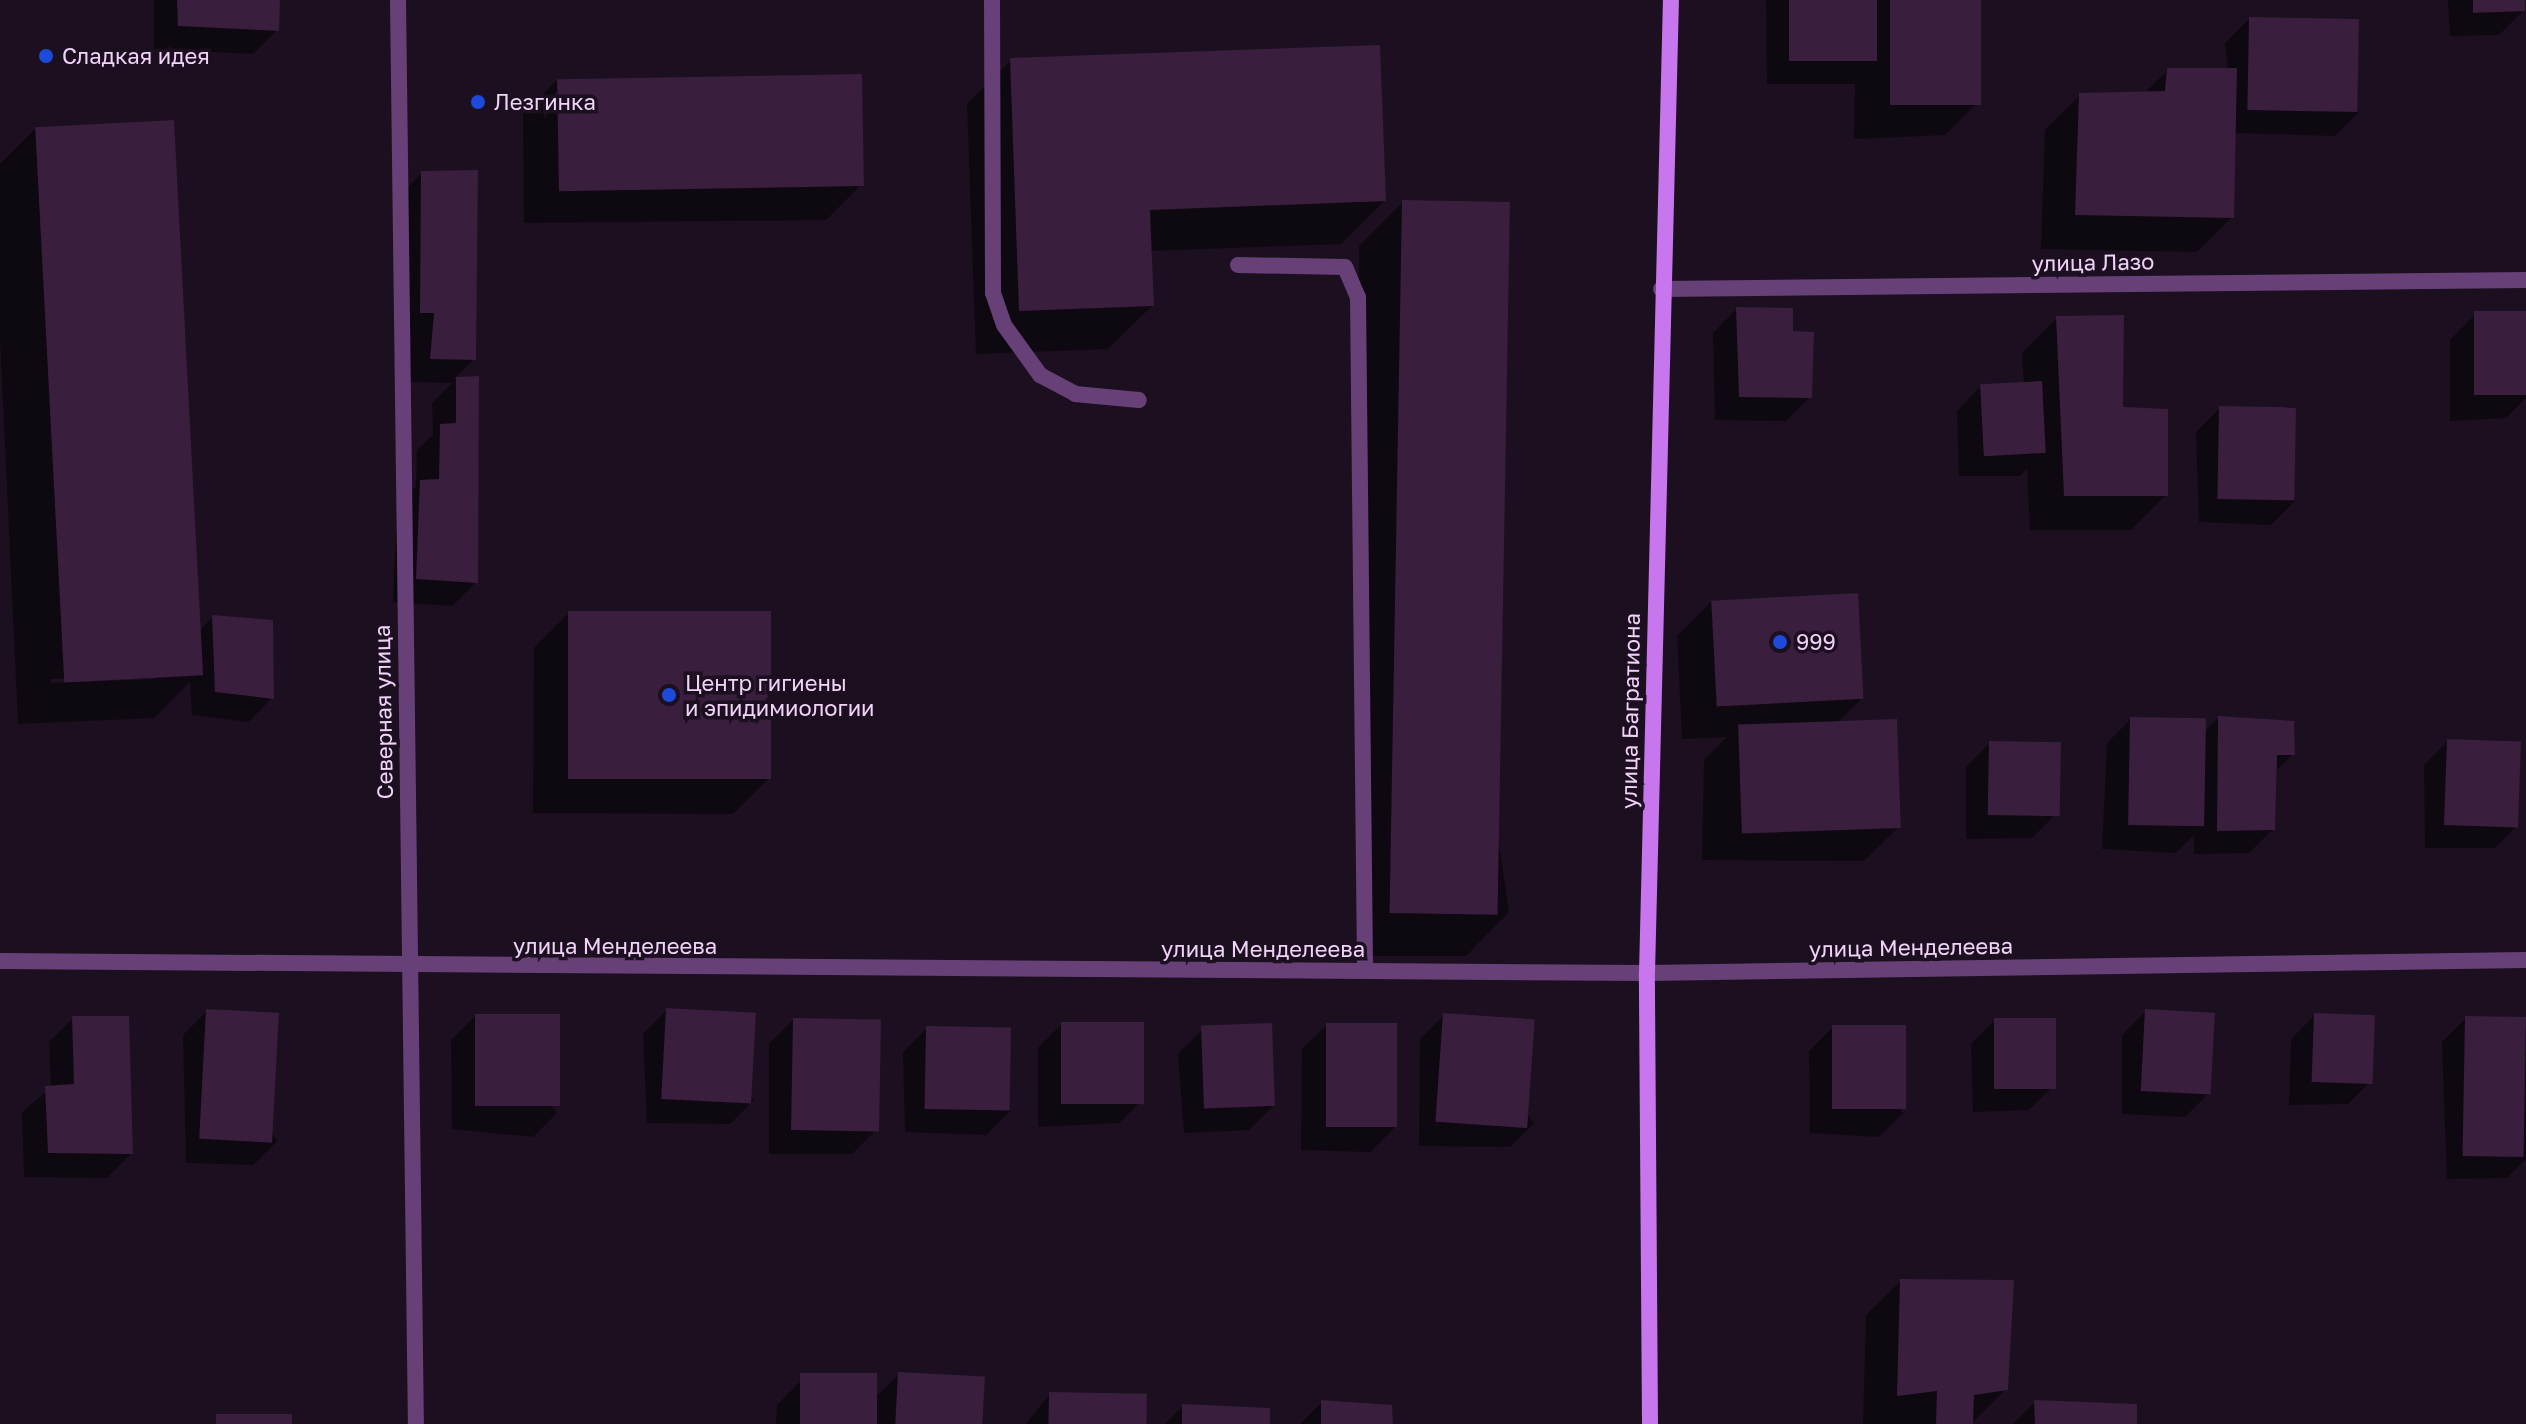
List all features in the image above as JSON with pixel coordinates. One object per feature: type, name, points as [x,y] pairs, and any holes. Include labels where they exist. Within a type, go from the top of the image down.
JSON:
[{"type":"street","name":"Северная улица","points":[[398,0],[407,967],[416,1424]]},
{"type":"street","points":[[992,0],[993,293],[1004,325],[1040,375],[1075,394],[1139,400]]},
{"type":"street","name":"улица Багратиона","points":[[1650,1424],[1647,973],[1661,289],[1671,0]]},
{"type":"street","points":[[1238,265],[1345,267],[1358,297],[1365,971]]},
{"type":"street","name":"улица Лазо","points":[[1661,289],[2526,280]]},
{"type":"street","name":"улица Менделеева","points":[[0,961],[407,967],[1647,973],[2526,960]]},
{"type":"building","points":[[177,0],[280,0],[279,31],[178,26]]},
{"type":"building","points":[[1789,0],[1877,0],[1877,61],[1789,61]]},
{"type":"building","points":[[1890,0],[1981,0],[1981,105],[1890,105]]},
{"type":"building","points":[[2473,0],[2525,0],[2525,11],[2473,13]]},
{"type":"building","points":[[2249,17],[2359,19],[2357,112],[2247,110]]},
{"type":"building","points":[[1380,45],[1386,201],[1150,210],[1154,306],[1019,311],[1010,58]]},
{"type":"building","points":[[2167,68],[2237,68],[2234,218],[2075,215],[2079,93],[2165,91]]},
{"type":"building","points":[[862,74],[864,186],[559,191],[557,79]]},
{"type":"building","points":[[174,120],[203,675],[64,683],[35,127]]},
{"type":"building","points":[[478,170],[476,360],[430,359],[434,313],[420,313],[421,171]]},
{"type":"building","points":[[1402,200],[1510,202],[1498,915],[1390,913]]},
{"type":"building","points":[[1736,307],[1793,308],[1793,331],[1814,332],[1812,398],[1739,397]]},
{"type":"building","points":[[2474,311],[2526,311],[2526,395],[2474,395]]},
{"type":"building","points":[[2124,315],[2123,407],[2168,409],[2168,496],[2064,496],[2056,316]]},
{"type":"building","points":[[479,376],[478,583],[416,579],[420,480],[439,479],[440,424],[456,423],[456,377]]},
{"type":"building","points":[[2042,381],[2046,453],[1984,456],[1980,384]]},
{"type":"building","points":[[2219,406],[2296,407],[2294,500],[2217,499]]},
{"type":"building","points":[[1858,593],[1864,699],[1717,707],[1711,601]]},
{"type":"building","name":"Центр гигиены и эпидимиологии","points":[[568,611],[771,611],[771,779],[568,779]]},
{"type":"building","points":[[212,615],[273,620],[274,699],[215,692]]},
{"type":"building","points":[[2218,716],[2294,721],[2295,755],[2277,755],[2275,830],[2217,831]]},
{"type":"building","points":[[2130,717],[2206,718],[2204,826],[2128,825]]},
{"type":"building","points":[[1897,719],[1901,828],[1742,833],[1738,725]]},
{"type":"building","points":[[2447,739],[2521,742],[2518,828],[2444,825]]},
{"type":"building","points":[[1989,741],[2061,742],[2060,816],[1988,815]]},
{"type":"building","points":[[666,1008],[756,1013],[751,1104],[661,1099]]},
{"type":"building","points":[[206,1009],[279,1013],[272,1143],[199,1139]]},
{"type":"building","points":[[2145,1009],[2215,1013],[2211,1095],[2141,1091]]},
{"type":"building","points":[[1443,1013],[1535,1019],[1527,1128],[1435,1122]]},
{"type":"building","points":[[2314,1013],[2375,1015],[2373,1084],[2312,1082]]},
{"type":"building","points":[[475,1014],[560,1014],[560,1106],[475,1106]]},
{"type":"building","points":[[72,1016],[129,1016],[133,1154],[48,1153],[45,1086],[74,1084]]},
{"type":"building","points":[[2465,1016],[2526,1017],[2524,1157],[2463,1156]]},
{"type":"building","points":[[793,1018],[881,1020],[879,1132],[791,1130]]},
{"type":"building","points":[[1994,1018],[2056,1018],[2056,1089],[1994,1089]]},
{"type":"building","points":[[1061,1022],[1144,1022],[1144,1104],[1061,1104]]},
{"type":"building","points":[[1272,1023],[1275,1106],[1204,1108],[1201,1025]]},
{"type":"building","points":[[1326,1023],[1397,1023],[1397,1127],[1326,1127]]},
{"type":"building","points":[[1832,1025],[1906,1025],[1906,1109],[1832,1109]]},
{"type":"building","points":[[926,1026],[1011,1027],[1010,1110],[925,1109]]},
{"type":"building","points":[[1900,1279],[2014,1280],[2008,1390],[1974,1395],[1973,1424],[1936,1424],[1937,1391],[1897,1396]]},
{"type":"building","points":[[898,1372],[985,1377],[982,1424],[895,1424]]},
{"type":"building","points":[[800,1373],[877,1373],[877,1424],[800,1424]]},
{"type":"building","points":[[1049,1392],[1147,1394],[1146,1424],[1048,1424]]},
{"type":"building","points":[[1321,1400],[1392,1405],[1393,1424],[1321,1424]]},
{"type":"building","points":[[2034,1400],[2137,1404],[2137,1424],[2035,1424]]},
{"type":"building","points":[[1182,1404],[1270,1408],[1270,1424],[1182,1424]]},
{"type":"building","points":[[216,1414],[292,1414],[292,1424],[216,1424]]},
{"type":"place","name":"Сладкая идея","points":[[46,56]]},
{"type":"place","name":"Лезгинка","points":[[478,102]]},
{"type":"place","name":"999","points":[[1780,642]]},
{"type":"place","name":"Центр гигиены и эпидимиологии","points":[[669,695]]}]
